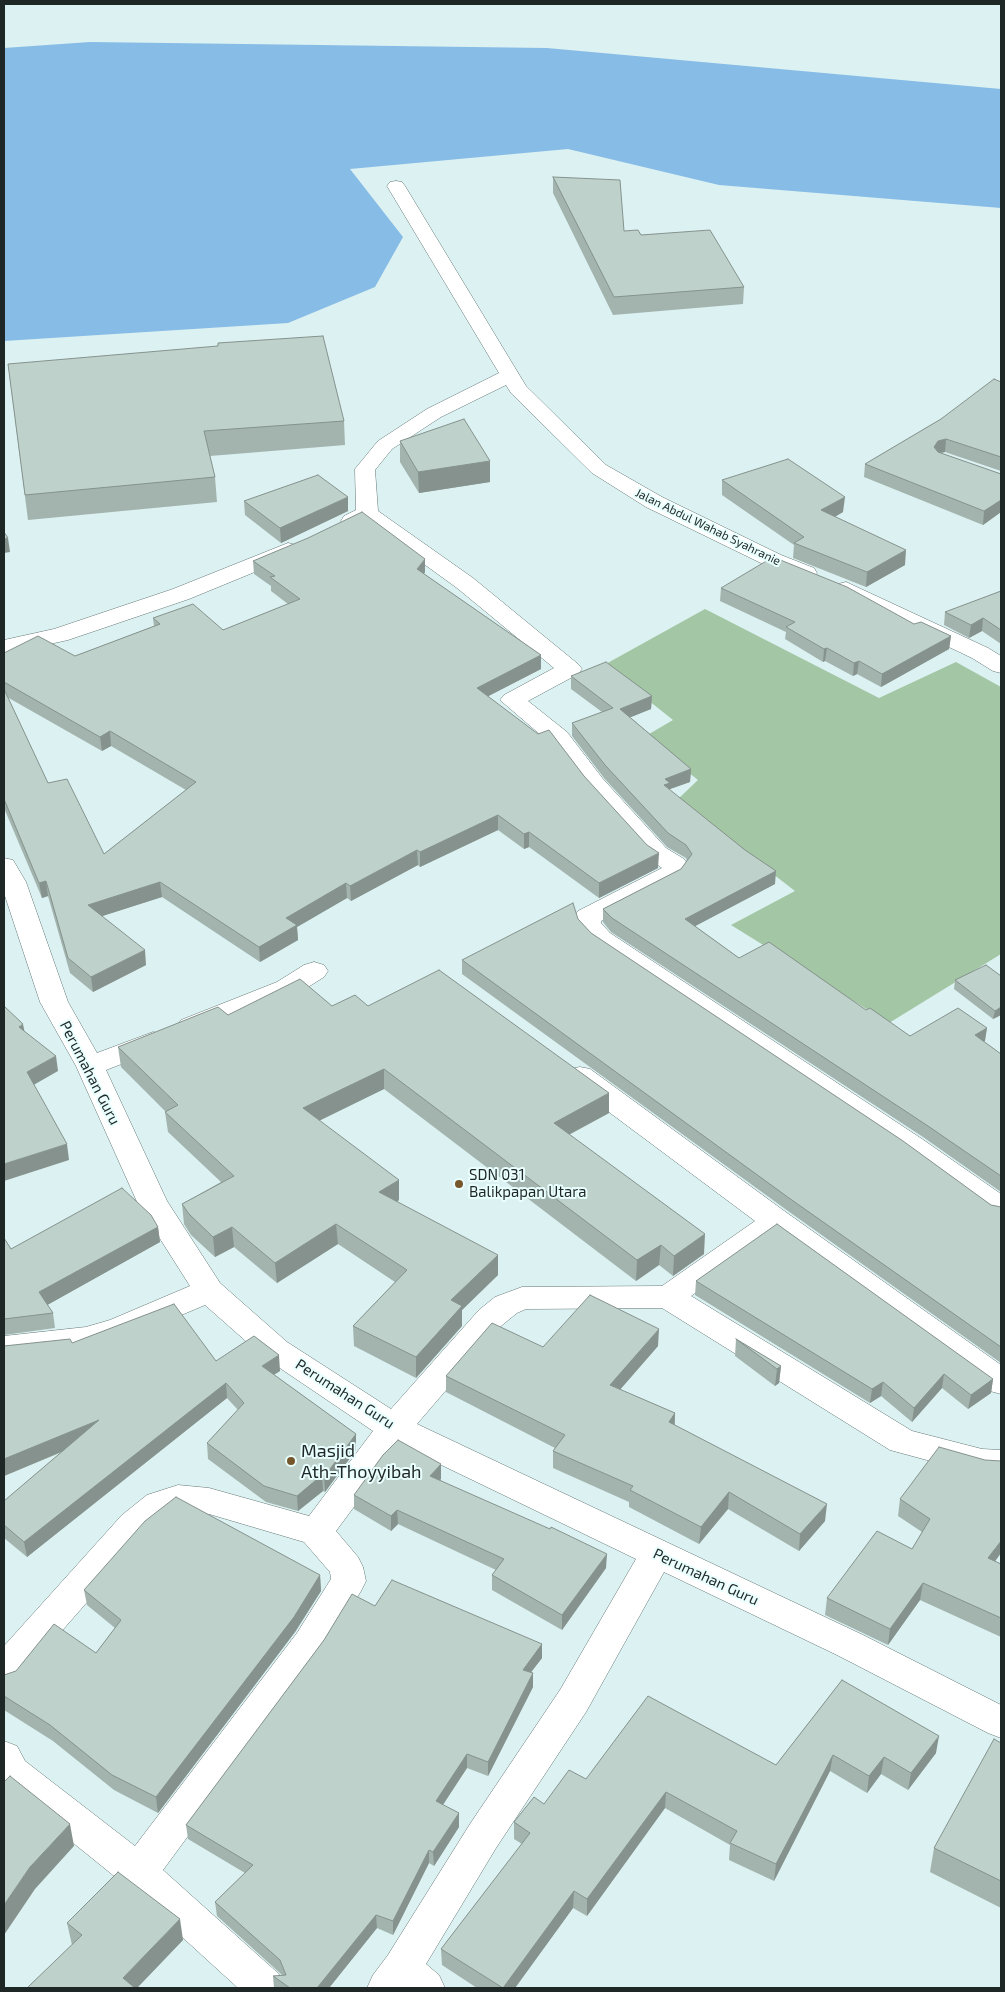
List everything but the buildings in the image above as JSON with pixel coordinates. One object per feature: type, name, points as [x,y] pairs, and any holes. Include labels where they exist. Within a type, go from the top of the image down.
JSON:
[{"type":"street","name":"Jalan Abdul Wahab Syahranie","points":[[396,186],[518,389],[599,469],[654,502],[773,560],[855,593],[1001,666]]},
{"type":"street","points":[[367,514],[365,469],[384,445],[434,412],[510,375]]},
{"type":"street","points":[[334,530],[367,514]]},
{"type":"street","points":[[367,514],[465,583],[570,669],[512,700],[558,737],[594,784],[657,853],[676,865],[676,868],[670,875],[586,917],[588,925],[601,939],[912,1146],[1001,1209]]},
{"type":"street","points":[[4,647],[60,635],[181,594],[308,541]]},
{"type":"street","points":[[917,623],[950,612]]},
{"type":"street","name":"Perumahan Guru","points":[[4,866],[13,882],[54,1002],[90,1066],[153,1204],[210,1290],[276,1350],[394,1428],[850,1645],[1001,1722]]},
{"type":"street","points":[[90,1066],[287,988],[314,971]]},
{"type":"street","points":[[554,1058],[776,1221],[1001,1382]]},
{"type":"street","points":[[668,1297],[776,1221]]},
{"type":"street","points":[[4,1348],[86,1339],[121,1328],[210,1290]]},
{"type":"street","points":[[316,1532],[394,1428],[490,1318],[506,1306],[522,1298],[668,1297],[902,1441],[982,1462],[1001,1463]]},
{"type":"street","points":[[4,1674],[11,1663],[128,1532],[159,1504],[178,1498],[209,1501],[316,1532],[346,1567],[350,1581],[310,1644],[138,1872]]},
{"type":"street","points":[[404,1981],[483,1836],[573,1701],[657,1554]]},
{"type":"street","points":[[4,1757],[12,1772],[138,1872],[266,1988]]},
{"type":"green space","points":[[705,609],[879,698],[956,662],[1001,687],[1001,954],[889,1023],[731,925],[795,891],[677,800],[698,780],[644,737],[673,720],[604,665]]},
{"type":"water","points":[[90,42],[547,48],[1001,89],[1001,208],[719,185],[568,149],[350,169],[403,237],[375,287],[288,323],[4,341],[4,48]]},
{"type":"place","name":"SDN 031 Balikpapan Utara","points":[[459,1184]]},
{"type":"place","name":"Masjid Ath-Thoyyibah","points":[[291,1461]]}]
